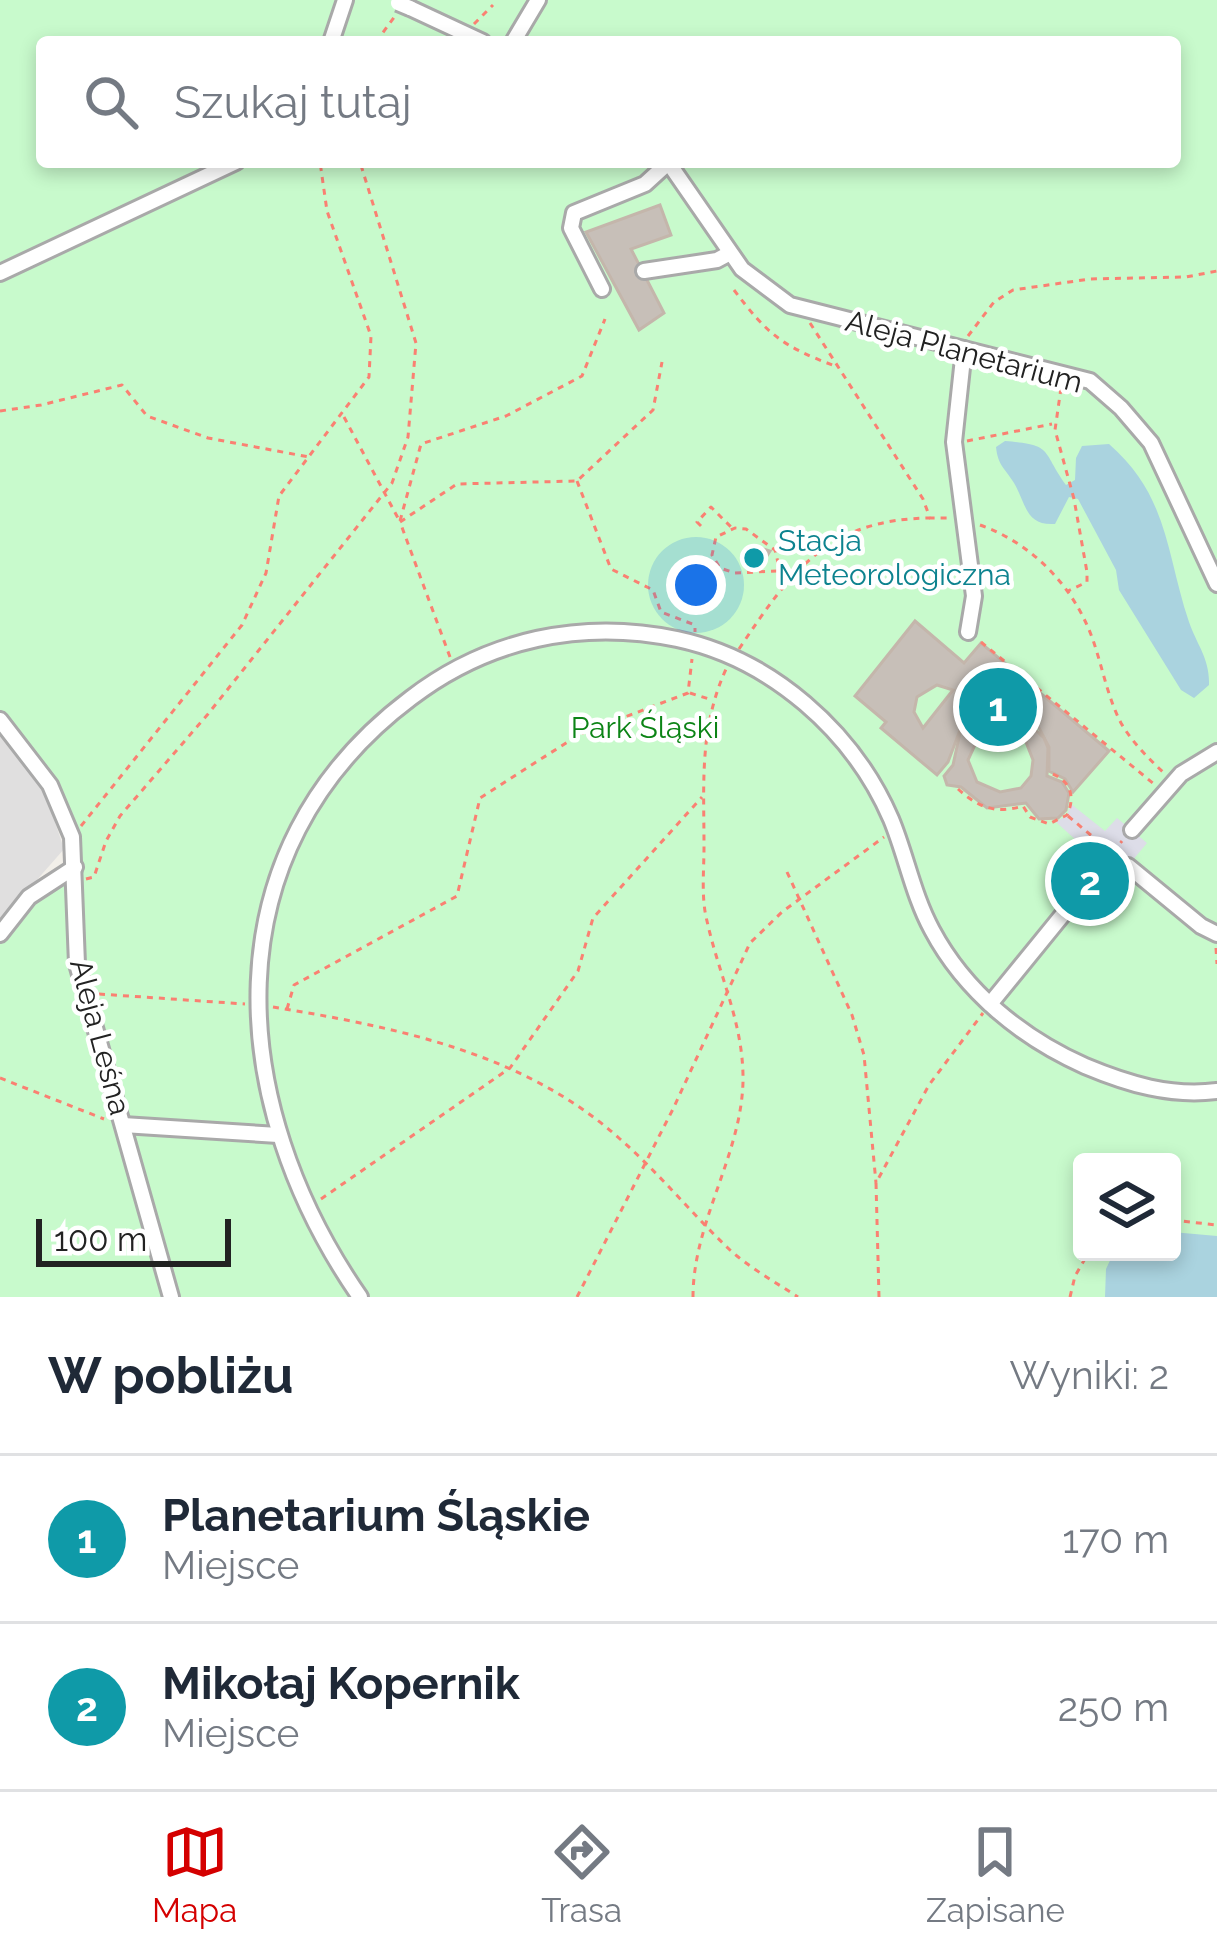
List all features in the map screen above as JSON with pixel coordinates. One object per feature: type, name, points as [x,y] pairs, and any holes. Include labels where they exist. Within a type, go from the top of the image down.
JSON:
[{"type":"street","points":[[333,36],[346,0]]},
{"type":"street","points":[[517,36],[538,0]]},
{"type":"street","points":[[399,6],[469,36]]},
{"type":"street","points":[[0,273],[223,168]]},
{"type":"street","points":[[602,289],[571,228],[574,213],[645,184],[662,168]]},
{"type":"street","name":"Aleja Planetarium","points":[[672,168],[730,253],[759,285],[790,305],[1090,381],[1150,443],[1217,584]]},
{"type":"street","points":[[644,271],[717,260],[730,253]]},
{"type":"street","points":[[964,349],[954,442],[974,596],[968,632]]},
{"type":"street","points":[[360,1297],[307,1209],[278,1135],[265,1075],[258,1004],[267,909],[297,827],[320,790],[363,740],[409,699],[455,670],[508,647],[572,631],[612,630],[694,644],[733,657],[783,687],[817,713],[867,775],[895,829],[933,933],[990,1004],[1044,1045],[1097,1071],[1162,1091],[1217,1091]]},
{"type":"street","name":"Aleja Leśna","points":[[0,720],[50,785],[72,837],[74,936],[84,994],[171,1297]]},
{"type":"street","points":[[1132,830],[1169,788],[1217,752]]},
{"type":"street","points":[[1128,866],[1217,936]]},
{"type":"street","points":[[0,934],[29,897],[76,874]]},
{"type":"street","points":[[990,1004],[1076,898]]},
{"type":"street","points":[[124,1125],[278,1135]]},
{"type":"path","points":[[464,34],[493,5]]},
{"type":"path","points":[[380,36],[399,6]]},
{"type":"path","points":[[72,837],[242,625],[266,573],[279,496],[369,377],[371,336],[327,211],[321,168]]},
{"type":"path","points":[[76,874],[94,877],[120,816],[208,714],[385,491],[408,437],[416,343],[363,168]]},
{"type":"path","points":[[964,349],[968,334],[982,316],[1013,290],[1090,279],[1186,277],[1217,271]]},
{"type":"path","points":[[734,290],[760,325],[789,349],[837,367]]},
{"type":"path","points":[[808,310],[808,321],[923,499],[930,518]]},
{"type":"path","points":[[400,522],[422,445],[506,416],[582,376],[605,319]]},
{"type":"path","points":[[400,522],[457,484],[577,481],[653,410],[662,362]]},
{"type":"path","points":[[1063,375],[1054,424],[1074,500],[1087,582],[1068,591]]},
{"type":"path","points":[[0,411],[41,406],[122,385],[147,416],[208,438],[310,458]]},
{"type":"path","points":[[343,414],[400,522],[455,670]]},
{"type":"path","points":[[954,442],[1054,424]]},
{"type":"path","points":[[577,481],[611,569],[653,590],[661,612],[694,625],[688,693]]},
{"type":"path","points":[[701,526],[697,523],[711,508],[732,528]]},
{"type":"path","points":[[693,1297],[695,1262],[742,1092],[742,1060],[728,986],[704,907],[702,751],[712,700],[733,657],[784,585],[814,553],[844,535],[887,520],[965,520],[1017,542],[1068,591],[1092,638],[1121,723],[1169,788]]},
{"type":"path","points":[[777,571],[735,573],[720,568],[712,546],[723,530],[746,530],[775,550],[784,585]]},
{"type":"path","points":[[968,632],[1169,788]]},
{"type":"path","points":[[287,1009],[294,985],[457,896],[480,798],[580,734],[688,693],[712,700]]},
{"type":"path","points":[[958,789],[986,809],[1006,811],[1023,806],[1030,818],[1053,823],[1066,815],[1071,804],[1070,788],[1050,773]]},
{"type":"path","points":[[307,1209],[510,1068],[578,971],[593,918],[703,796]]},
{"type":"path","points":[[1066,815],[1113,853]]},
{"type":"path","points":[[577,1297],[673,1109],[750,943],[895,829]]},
{"type":"path","points":[[1076,898],[1084,875],[1096,873],[1132,830]]},
{"type":"path","points":[[787,872],[852,1015],[865,1055],[879,1297]]},
{"type":"path","points":[[1076,898],[1098,887],[1096,873]]},
{"type":"path","points":[[1217,936],[1217,964]]},
{"type":"path","points":[[84,994],[287,1009],[404,1033],[510,1068],[587,1112],[623,1141],[745,1263],[798,1297]]},
{"type":"path","points":[[876,1184],[929,1085],[990,1004]]},
{"type":"path","points":[[0,1078],[124,1125]]},
{"type":"path","points":[[1181,1221],[1217,1225]]},
{"type":"path","points":[[1070,1297],[1084,1261]]},
{"type":"shaded area","points":[[0,732],[44,789],[64,849],[0,922]]},
{"type":"shaded area","points":[[1071,804],[1105,831],[1117,818],[1147,843],[1097,903],[1067,878],[1088,851],[1056,822],[1067,815]]},
{"type":"green space","name":"Park Śląski","points":[[0,0],[1217,0],[1217,1297],[0,1297],[0,941],[30,902],[77,873],[48,781],[0,721]]},
{"type":"water","points":[[1005,441],[1039,447],[1066,485],[1075,480],[1082,446],[1109,444],[1144,484],[1163,527],[1189,622],[1207,667],[1209,685],[1194,698],[1181,690],[1119,590],[1116,570],[1078,499],[1069,497],[1055,524],[1032,517],[998,459],[996,447]]},
{"type":"water","points":[[1181,1233],[1217,1236],[1217,1297],[1105,1297],[1110,1261],[1181,1261]]},
{"type":"building","points":[[660,205],[671,235],[631,249],[664,313],[639,330],[586,232]]},
{"type":"building","name":"Stacja Meteorologiczna","points":[[754,546],[770,551],[753,568],[745,559]]},
{"type":"building","points":[[915,621],[964,663],[981,643],[1109,751],[1073,792],[1065,779],[1049,771],[1049,747],[1037,724],[1018,710],[990,710],[973,717],[960,730],[948,762],[937,775],[881,728],[886,722],[855,696]],"holes":[[[937,685],[953,690],[923,728],[914,712],[917,697]]]},
{"type":"building","points":[[994,711],[1021,716],[1044,738],[1047,776],[1062,782],[1069,793],[1066,810],[1058,818],[1039,819],[1026,803],[987,808],[961,787],[947,785],[944,776],[953,765],[960,733],[974,719]],"holes":[[[1001,728],[1024,737],[1033,760],[1031,776],[1021,788],[1000,792],[977,782],[968,760],[979,736]]]},
{"type":"place","name":"Stacja Meteorologiczna","points":[[754,558]]},
{"type":"place","name":"Planetarium Śląskie","points":[[998,707]]},
{"type":"place","name":"Mikołaj Kopernik","points":[[1090,881]]}]
